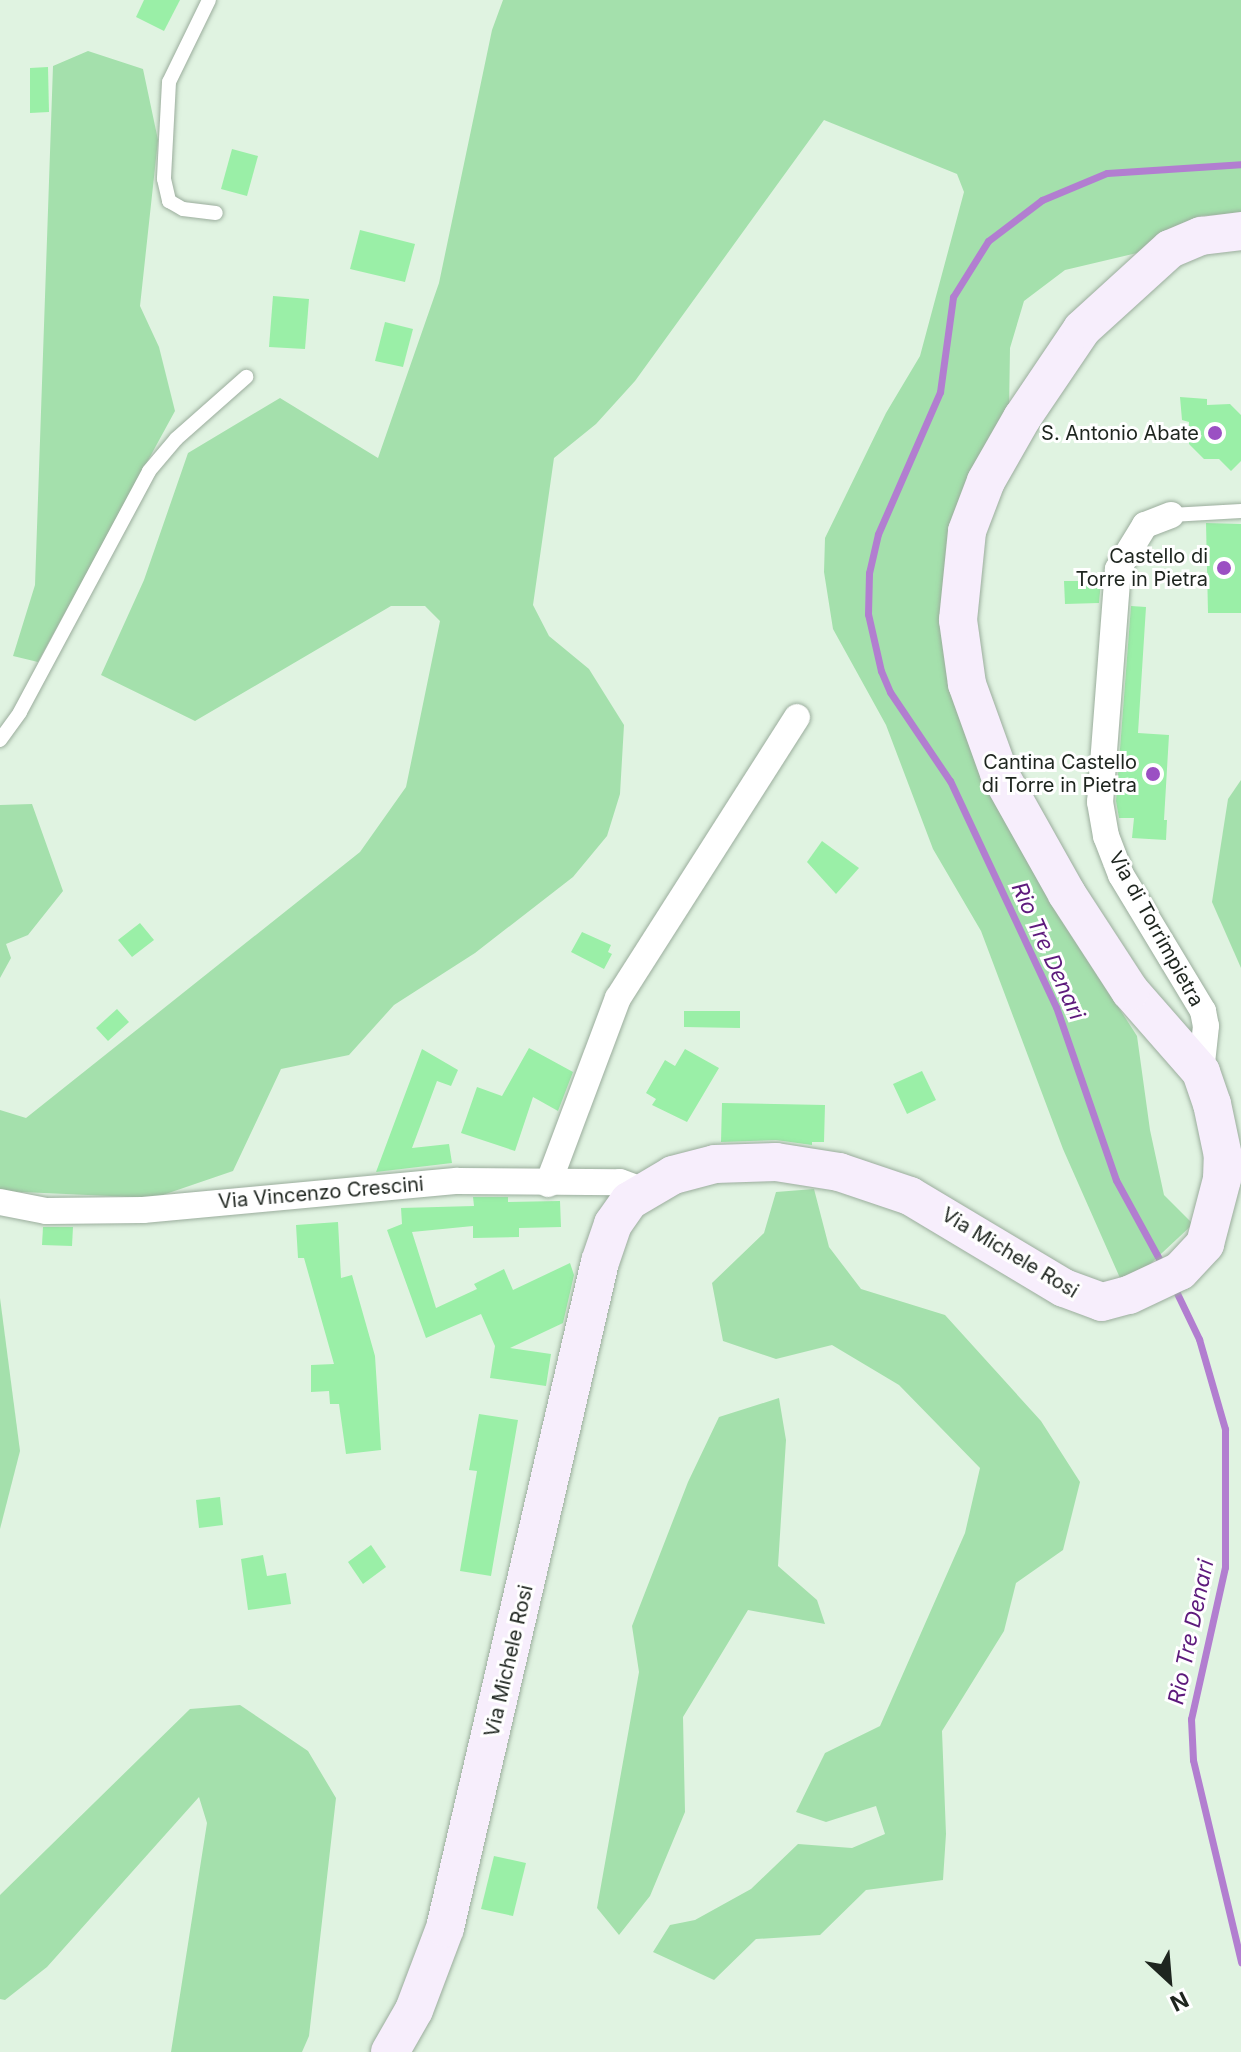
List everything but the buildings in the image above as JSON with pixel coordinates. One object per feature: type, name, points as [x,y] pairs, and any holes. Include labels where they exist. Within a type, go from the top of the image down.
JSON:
[{"type":"street","name":"Via Michele Rosi","points":[[390,2052],[414,2010],[445,1928],[478,1798],[600,1262],[621,1211],[642,1190],[683,1171],[727,1162],[776,1162],[839,1172],[910,1196],[1076,1294],[1097,1302],[1120,1299],[1180,1271],[1205,1244],[1222,1179],[1219,1132],[1201,1072],[1130,991],[1067,894],[999,773],[967,684],[960,654],[958,610],[967,531],[986,481],[1022,418],[1082,329],[1170,249],[1201,236],[1241,231]]},
{"type":"street","name":"Via di Torrimpietra","points":[[1171,515],[1145,525],[1118,569],[1100,802],[1106,836],[1121,875],[1200,1003],[1206,1026],[1201,1072]]},
{"type":"street","points":[[548,1184],[618,998],[797,717]]},
{"type":"street","name":"Via Vincenzo Crescini","points":[[0,1202],[24,1208],[84,1212],[321,1194],[417,1183],[620,1182],[642,1190]]},
{"type":"lane","points":[[209,0],[169,82],[164,179],[169,201],[183,209],[216,213]]},
{"type":"lane","points":[[0,740],[20,712],[149,471],[184,431],[246,377]]},
{"type":"lane","points":[[1171,515],[1241,511]]},
{"type":"green space","points":[[503,0],[1241,0],[1241,213],[1199,216],[1137,253],[1065,270],[1024,301],[1010,348],[1009,411],[944,594],[1052,904],[1137,1036],[1150,1130],[1164,1195],[1193,1224],[1147,1267],[1120,1278],[1063,1149],[981,931],[933,849],[886,725],[833,629],[824,572],[825,538],[886,413],[920,356],[964,192],[957,174],[824,120],[635,381],[596,424],[554,458],[533,605],[549,636],[589,669],[624,725],[620,794],[607,836],[573,877],[475,953],[394,1005],[349,1055],[281,1069],[233,1171],[154,1198],[0,1191],[0,1110],[26,1118],[360,852],[406,787],[440,621],[425,606],[391,606],[195,721],[101,675],[144,580],[188,453],[280,398],[378,458],[439,283],[492,30]]},
{"type":"green space","points":[[88,51],[143,69],[158,140],[140,306],[159,347],[175,411],[38,662],[13,656],[35,585],[53,66]]},
{"type":"green space","points":[[1241,780],[1241,968],[1212,902],[1228,799]]},
{"type":"green space","points":[[32,804],[63,891],[28,935],[6,944],[11,958],[0,978],[0,805]]},
{"type":"green space","points":[[814,1189],[829,1247],[861,1289],[945,1315],[1041,1421],[1080,1482],[1063,1550],[1016,1583],[1004,1631],[942,1731],[946,1834],[943,1880],[866,1890],[820,1935],[756,1939],[714,1980],[653,1952],[670,1925],[695,1920],[751,1889],[798,1844],[852,1848],[885,1834],[876,1806],[826,1822],[796,1812],[825,1753],[880,1726],[965,1533],[980,1468],[899,1385],[832,1345],[776,1359],[723,1341],[712,1283],[764,1233],[776,1192]]},
{"type":"green space","points":[[0,1298],[20,1451],[0,1529]]},
{"type":"green space","points":[[779,1398],[786,1440],[778,1566],[817,1600],[825,1624],[748,1610],[683,1717],[685,1812],[650,1896],[619,1935],[597,1908],[639,1672],[632,1626],[688,1482],[719,1417]]},
{"type":"green space","points":[[240,1705],[308,1751],[336,1798],[309,2036],[302,2052],[171,2052],[207,1823],[199,1797],[47,1967],[5,2000],[0,1999],[0,1895],[190,1709]]},
{"type":"waterway","name":"Rio Tre Denari","points":[[1163,1266],[1116,1180],[1056,1007],[950,781],[890,692],[881,671],[868,614],[869,573],[878,534],[940,392],[953,297],[988,241],[1042,200],[1107,173],[1241,164]]},
{"type":"waterway","name":"Rio Tre Denari","points":[[1174,1287],[1199,1339],[1225,1429],[1225,1567],[1191,1719],[1193,1760],[1241,1962]]},
{"type":"place","name":"S. Antonio Abate","points":[[1215,433]]},
{"type":"place","name":"Castello di Torre in Pietra","points":[[1224,568]]},
{"type":"place","name":"Cantina Castello di Torre in Pietra","points":[[1153,774]]}]
